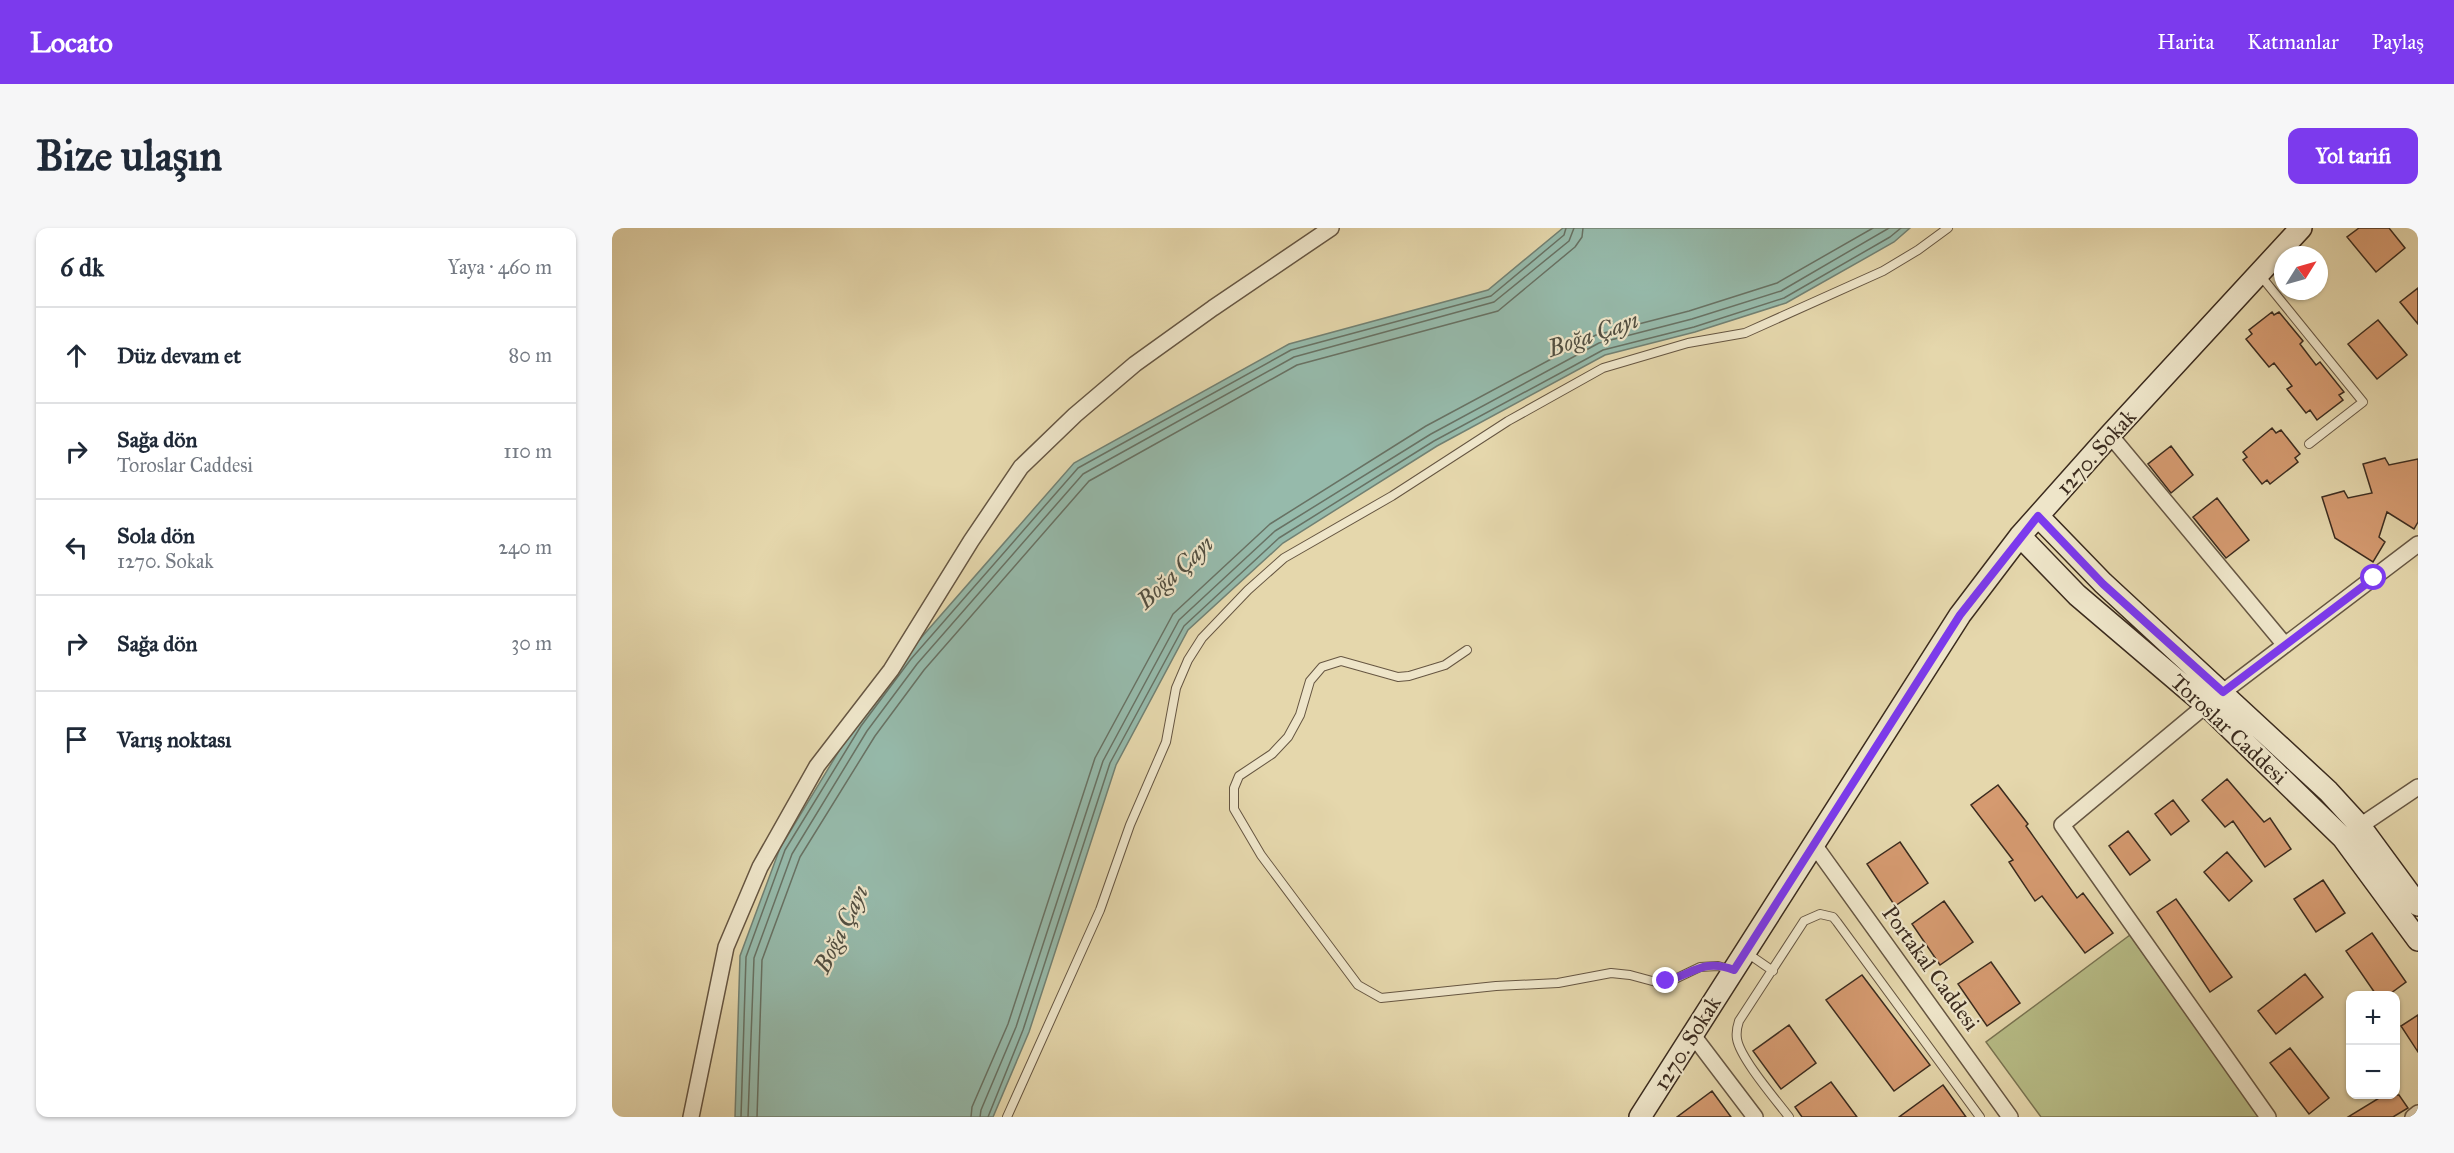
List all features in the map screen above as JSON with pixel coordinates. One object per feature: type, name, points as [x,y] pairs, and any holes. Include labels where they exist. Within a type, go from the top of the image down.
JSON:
[{"type":"street","points":[[691,1117],[726,947],[760,867],[817,766],[891,670],[971,541],[1021,467],[1075,415],[1135,364],[1331,228]]},
{"type":"street","name":"1270. Sokak","points":[[1640,1117],[1815,846],[1960,615],[2020,536],[2301,228]]},
{"type":"street","points":[[2110,435],[2285,645]]},
{"type":"street","name":"Toroslar Caddesi","points":[[2038,516],[2103,584],[2328,790],[2418,940]]},
{"type":"street","name":"Toroslar Caddesi","points":[[2020,536],[2077,595],[2352,832],[2418,905]]},
{"type":"street","points":[[2223,692],[2418,544]]},
{"type":"street","points":[[2206,705],[2062,825],[2268,1117]]},
{"type":"street","points":[[2352,832],[2418,787]]},
{"type":"street","name":"Portakal Caddesi","points":[[1815,846],[2010,1117]]},
{"type":"street","points":[[1692,1034],[1755,1117]]},
{"type":"street","points":[[2413,1117],[2418,1113]]},
{"type":"lane","points":[[1007,1117],[1100,909],[1131,825],[1166,742],[1176,688],[1188,660],[1202,639],[1248,590],[1284,558],[1392,496],[1508,421],[1603,368],[1688,343],[1745,333],[1883,272],[1948,228]]},
{"type":"lane","points":[[2259,274],[2362,402],[2309,444]]},
{"type":"lane","points":[[1467,650],[1444,665],[1409,676],[1398,677],[1341,661],[1322,667],[1310,681],[1300,715],[1288,737],[1272,754],[1239,776],[1234,788],[1234,809],[1261,855],[1358,986],[1381,998],[1496,986],[1558,983],[1611,973],[1630,975],[1647,981],[1666,981],[1690,970],[1710,965],[1734,970]]},
{"type":"lane","points":[[1789,1117],[1743,1053],[1737,1038],[1739,1021],[1804,921],[1820,914],[1833,917],[1980,1117]]},
{"type":"lane","points":[[1745,952],[1773,970]]},
{"type":"green space","points":[[2130,935],[2259,1117],[2041,1117],[1986,1042]]},
{"type":"water","name":"Boğa Çayı","points":[[1563,228],[1910,228],[1894,242],[1786,303],[1695,332],[1605,355],[1437,446],[1283,543],[1188,630],[1116,765],[1029,1032],[993,1117],[735,1117],[740,956],[780,848],[856,723],[906,655],[1074,463],[1289,344],[1488,290]]},
{"type":"building","points":[[2359,228],[2389,228],[2405,248],[2376,272],[2347,237]]},
{"type":"building","points":[[2418,288],[2418,324],[2400,302]]},
{"type":"building","points":[[2272,312],[2274,315],[2279,312],[2303,341],[2300,344],[2316,365],[2320,362],[2344,392],[2339,395],[2343,400],[2317,420],[2310,410],[2306,413],[2287,389],[2292,386],[2274,363],[2269,367],[2246,339],[2252,334],[2249,330]]},
{"type":"building","points":[[2378,320],[2407,355],[2377,379],[2348,344]]},
{"type":"building","points":[[2272,428],[2276,433],[2281,430],[2300,454],[2295,458],[2298,462],[2270,484],[2267,480],[2262,484],[2243,460],[2247,457],[2243,452]]},
{"type":"building","points":[[2171,446],[2193,475],[2171,493],[2148,464]]},
{"type":"building","points":[[2385,458],[2389,465],[2418,459],[2418,522],[2414,529],[2387,512],[2379,537],[2385,542],[2373,562],[2335,538],[2322,497],[2344,491],[2348,498],[2372,493],[2363,464]]},
{"type":"building","points":[[2217,498],[2249,540],[2226,558],[2193,517]]},
{"type":"building","points":[[2227,779],[2264,822],[2270,818],[2291,849],[2265,867],[2233,821],[2225,827],[2202,800]]},
{"type":"building","points":[[1998,785],[2028,824],[2026,826],[2077,898],[2083,893],[2113,933],[2085,953],[2042,896],[2035,901],[2009,862],[2013,860],[1971,805]]},
{"type":"building","points":[[2173,800],[2189,821],[2171,835],[2155,814]]},
{"type":"building","points":[[2128,831],[2150,860],[2130,875],[2109,846]]},
{"type":"building","points":[[1900,842],[1928,883],[1895,906],[1867,864]]},
{"type":"building","points":[[2227,852],[2252,881],[2229,901],[2204,872]]},
{"type":"building","points":[[2323,880],[2345,913],[2316,932],[2294,899]]},
{"type":"building","points":[[2176,899],[2232,977],[2210,992],[2157,912]]},
{"type":"building","points":[[1944,901],[1973,942],[1940,965],[1912,924]]},
{"type":"building","points":[[2372,933],[2406,982],[2394,991],[2374,991],[2346,951]]},
{"type":"building","points":[[1991,962],[2020,1003],[1987,1026],[1958,984]]},
{"type":"building","points":[[2305,974],[2323,997],[2276,1034],[2258,1011]]},
{"type":"building","points":[[1862,975],[1930,1065],[1894,1091],[1826,1000]]},
{"type":"building","points":[[2418,1015],[2418,1052],[2401,1026]]},
{"type":"building","points":[[1789,1025],[1816,1063],[1781,1089],[1753,1051]]},
{"type":"building","points":[[2290,1048],[2329,1098],[2309,1114],[2270,1063]]},
{"type":"building","points":[[1831,1082],[1857,1117],[1802,1117],[1795,1107]]},
{"type":"building","points":[[1943,1085],[1966,1117],[1899,1117]]},
{"type":"building","points":[[1712,1091],[1731,1117],[1677,1117]]},
{"type":"building","points":[[2400,1096],[2408,1108],[2393,1117],[2348,1117],[2377,1099],[2400,1099]]},
{"type":"route","points":[[1666,981],[1675,979],[1690,970],[1710,965],[1734,970],[1960,615],[2038,516],[2103,584],[2223,692],[2374,578]]}]
